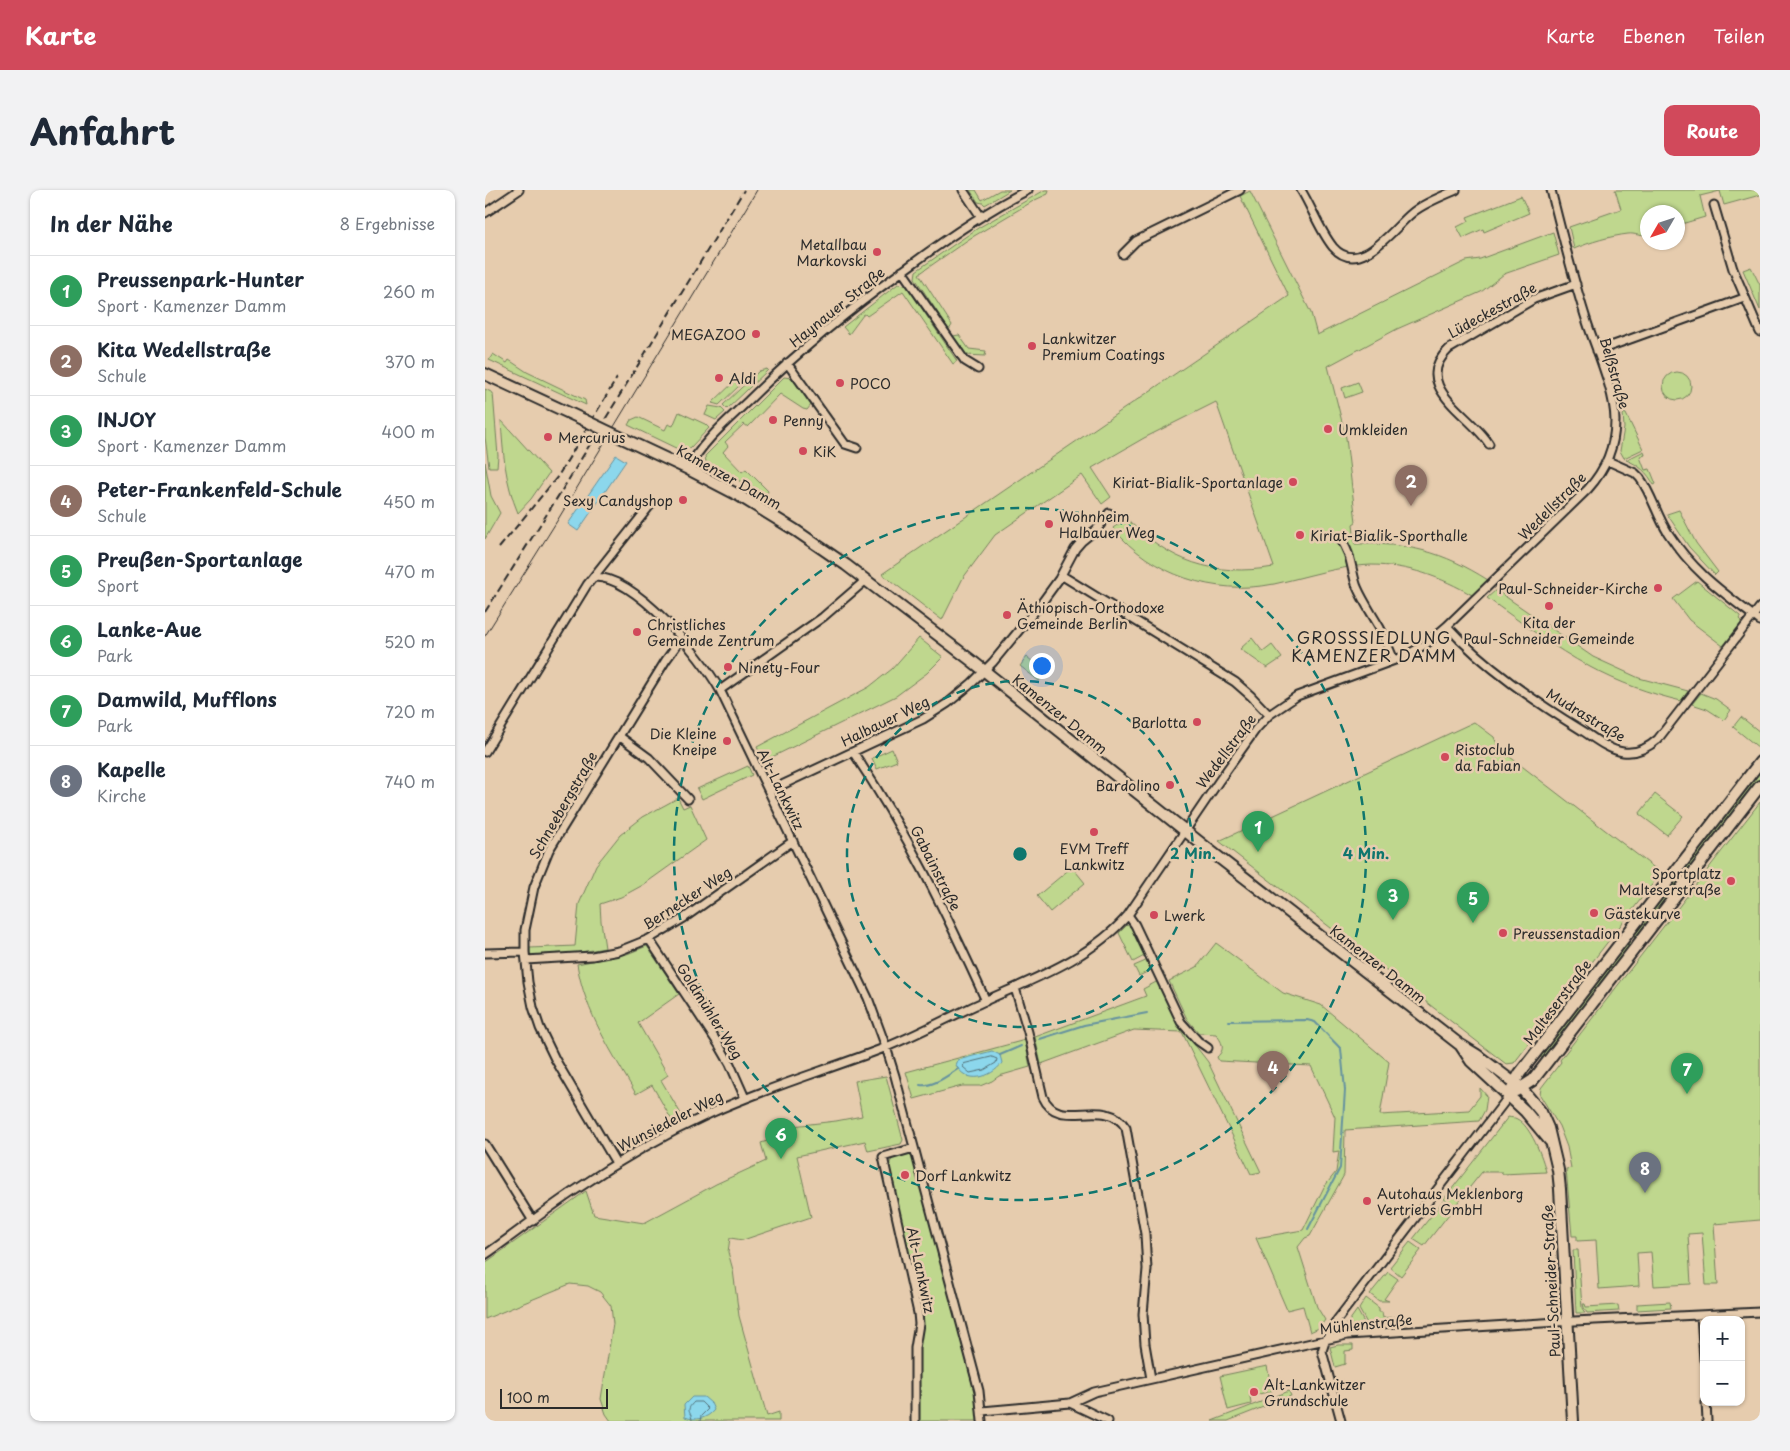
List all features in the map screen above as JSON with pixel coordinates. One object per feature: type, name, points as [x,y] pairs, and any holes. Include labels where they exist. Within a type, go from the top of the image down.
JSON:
[{"type":"main road","name":"Kamenzer Damm","points":[[485,374],[688,469],[776,518],[820,546],[984,671],[1184,830],[1459,1044],[1477,1054],[1518,1085]]},
{"type":"main road","name":"Malteserstraße","points":[[1509,1096],[1626,935],[1760,762]]},
{"type":"main road","name":"Malteserstraße","points":[[1518,1085],[1533,1080],[1760,786]]},
{"type":"main road","points":[[1626,935],[1638,944]]},
{"type":"main road","name":"Kamenzer Damm","points":[[1459,1044],[1471,1061],[1509,1096]]},
{"type":"main road","name":"Paul-Schneider-Straße","points":[[1518,1085],[1541,1112],[1548,1128],[1558,1170],[1573,1421]]},
{"type":"main road","name":"Paul-Schneider-Straße","points":[[1509,1096],[1525,1111],[1550,1142]]},
{"type":"street","points":[[485,213],[519,190]]},
{"type":"street","points":[[963,190],[981,217]]},
{"type":"street","name":"Haynauer Straße","points":[[688,469],[694,457],[718,430],[787,363],[856,306],[944,241],[1027,190]]},
{"type":"street","points":[[1123,254],[1136,241],[1240,190]]},
{"type":"street","points":[[1303,191],[1333,246],[1343,254],[1355,256],[1362,255],[1378,246],[1415,211],[1456,190]]},
{"type":"street","name":"Belßstraße","points":[[1551,190],[1576,284],[1615,411],[1614,438],[1608,461]]},
{"type":"street","points":[[1714,204],[1727,252],[1744,298],[1760,332]]},
{"type":"street","name":"Haynauer Straße","points":[[902,271],[965,361],[978,369]]},
{"type":"street","name":"Lüdeckestraße","points":[[1489,444],[1483,433],[1440,391],[1436,375],[1441,358],[1449,349],[1534,298],[1576,284]]},
{"type":"street","points":[[1597,351],[1744,298]]},
{"type":"street","name":"Haynauer Straße","points":[[787,363],[845,444],[857,448]]},
{"type":"street","points":[[1608,461],[1635,473],[1640,478],[1667,532],[1689,562],[1709,582],[1760,622]]},
{"type":"street","name":"Wedellstraße","points":[[886,1047],[1015,988],[1090,949],[1128,915],[1184,830],[1256,729],[1269,715],[1297,696],[1394,660],[1426,644],[1588,490],[1603,471],[1608,461]]},
{"type":"street","points":[[485,752],[587,586],[652,503]]},
{"type":"street","name":"Halbauer Weg","points":[[769,791],[930,715],[967,687],[984,671],[1031,616],[1061,575],[1075,549],[1099,528],[1109,513]]},
{"type":"street","points":[[1341,539],[1349,554],[1354,578],[1361,596],[1383,634],[1394,660]]},
{"type":"street","points":[[1061,575],[1235,682],[1269,715]]},
{"type":"street","name":"Alt-Lankwitz","points":[[595,577],[611,579],[635,595],[658,614],[701,660],[720,690],[867,998],[886,1047],[914,1148],[979,1391],[982,1421]]},
{"type":"street","points":[[720,690],[823,617],[867,580]]},
{"type":"street","name":"Mudrastraße","points":[[1447,626],[1473,651],[1511,682],[1560,717],[1608,747],[1621,752],[1633,753],[1650,746],[1658,739],[1760,607]]},
{"type":"street","name":"Schneebergstraße","points":[[616,1163],[545,1040],[530,993],[525,952],[528,910],[545,858],[666,660],[682,638]]},
{"type":"street","points":[[619,736],[649,758],[688,798]]},
{"type":"street","name":"Gabainstraße","points":[[853,752],[900,825],[924,870],[986,1001]]},
{"type":"street","name":"Bernecker Weg","points":[[526,960],[592,956],[619,950],[649,939],[793,841]]},
{"type":"street","points":[[1128,915],[1135,925],[1181,1022],[1198,1041],[1208,1048]]},
{"type":"street","name":"Goldmühler Weg","points":[[649,939],[719,1045],[730,1064],[745,1098]]},
{"type":"street","points":[[485,953],[525,952]]},
{"type":"street","points":[[1015,988],[1028,1032],[1043,1097],[1048,1105],[1057,1112],[1064,1114],[1101,1112],[1110,1114],[1119,1119],[1126,1128],[1145,1234],[1147,1269],[1143,1314],[1145,1344],[1151,1379]]},
{"type":"street","name":"Wunsiedeler Weg","points":[[485,1255],[572,1192],[616,1163],[682,1127],[745,1098],[886,1047]]},
{"type":"street","name":"Malteserstraße","points":[[1325,1339],[1337,1320],[1509,1096]]},
{"type":"street","points":[[485,1144],[533,1221]]},
{"type":"street","name":"Alt-Lankwitz","points":[[914,1148],[883,1157],[919,1318],[915,1348],[915,1421]]},
{"type":"street","name":"Mühlenstraße","points":[[982,1411],[1070,1404],[1094,1392],[1347,1335],[1760,1312]]},
{"type":"street","points":[[1325,1339],[1322,1351],[1341,1421]]},
{"type":"street","points":[[1070,1404],[1108,1421]]},
{"type":"street","points":[[1706,1406],[1707,1421]]},
{"type":"green space","points":[[970,190],[976,190],[982,200],[1000,190],[1010,190],[985,205],[978,202]]},
{"type":"green space","points":[[1045,190],[1049,190],[1048,194],[969,239],[919,274],[952,325],[949,330],[915,278],[916,271],[978,228]]},
{"type":"green space","points":[[1615,190],[1760,190],[1760,195],[1724,205],[1720,191],[1700,196],[1705,217],[1685,223],[1685,205],[1640,205],[1640,236],[1631,234],[1615,236],[1574,249],[1569,227],[1621,209]]},
{"type":"green space","points":[[1250,191],[1311,313],[1317,335],[1466,261],[1480,259],[1553,232],[1559,255],[1504,274],[1481,292],[1397,329],[1328,366],[1346,438],[1356,522],[1353,524],[1355,544],[1392,545],[1424,551],[1455,562],[1488,580],[1472,595],[1424,573],[1398,567],[1371,565],[1334,570],[1274,584],[1252,587],[1229,587],[1207,584],[1186,578],[1165,570],[1146,558],[1128,544],[1113,528],[1126,518],[1159,546],[1194,563],[1231,570],[1274,567],[1216,402],[1144,438],[1092,468],[1111,497],[1102,504],[1082,475],[995,535],[963,578],[942,620],[882,574],[1289,296],[1240,196]]},
{"type":"green space","points":[[1521,196],[1529,213],[1484,232],[1483,229],[1463,238],[1457,227],[1469,221],[1467,217]]},
{"type":"green space","points":[[1751,267],[1760,285],[1760,310],[1743,270]]},
{"type":"green space","points":[[898,284],[906,285],[957,361],[953,364],[903,291],[867,316],[863,315],[849,334],[843,327]]},
{"type":"green space","points":[[959,335],[969,349],[986,351],[985,356],[966,355],[953,336]]},
{"type":"green space","points":[[493,354],[507,363],[509,360],[527,372],[585,400],[586,405],[489,360]]},
{"type":"green space","points":[[767,369],[727,409],[723,405],[759,371]]},
{"type":"green space","points":[[1677,372],[1687,376],[1691,386],[1687,396],[1677,400],[1667,396],[1663,386],[1667,376]]},
{"type":"green space","points":[[784,377],[792,378],[811,405],[807,410],[780,394],[748,427],[744,424],[725,442],[728,446],[723,452],[742,472],[746,469],[768,491],[766,496],[706,462],[705,456]]},
{"type":"green space","points":[[735,381],[739,386],[719,405],[712,403]]},
{"type":"green space","points":[[1358,382],[1362,392],[1345,398],[1342,388]]},
{"type":"green space","points":[[485,389],[493,393],[498,456],[497,467],[489,467],[485,437]]},
{"type":"green space","points":[[709,406],[721,408],[725,412],[716,420],[705,415]]},
{"type":"green space","points":[[679,412],[705,424],[709,428],[690,448],[682,451],[628,425],[631,420],[638,417],[665,430],[668,424],[673,426]]},
{"type":"green space","points":[[1623,413],[1626,414],[1643,449],[1624,458],[1620,451],[1624,428]]},
{"type":"green space","points":[[501,420],[549,473],[531,499],[518,513],[507,479]]},
{"type":"green space","points":[[1644,451],[1645,455],[1640,457],[1645,470],[1650,469],[1656,484],[1654,485],[1649,476],[1635,464],[1626,460]]},
{"type":"green space","points":[[485,462],[491,496],[500,513],[485,539]]},
{"type":"green space","points":[[1679,510],[1696,543],[1718,572],[1715,575],[1689,547],[1667,514]]},
{"type":"green space","points":[[1697,581],[1740,616],[1741,623],[1723,646],[1689,620],[1673,599]]},
{"type":"green space","points":[[1496,590],[1593,657],[1639,678],[1688,691],[1681,701],[1634,687],[1590,667],[1551,643],[1487,598]]},
{"type":"green space","points":[[919,638],[943,657],[927,673],[896,696],[764,761],[757,747],[869,687],[892,669]]},
{"type":"green space","points":[[1252,638],[1263,652],[1272,645],[1282,658],[1267,668],[1240,649]]},
{"type":"green space","points":[[1027,657],[1044,671],[1045,674],[1039,681],[1020,666]]},
{"type":"green space","points":[[1701,693],[1716,699],[1731,710],[1724,720],[1707,709],[1692,704]]},
{"type":"green space","points":[[1741,717],[1760,732],[1759,748],[1733,727]]},
{"type":"green space","points":[[1474,722],[1494,737],[1497,744],[1510,757],[1661,873],[1514,1063],[1506,1064],[1219,841]]},
{"type":"green space","points":[[892,749],[897,761],[877,769],[872,758]]},
{"type":"green space","points":[[748,766],[752,775],[702,799],[697,789]]},
{"type":"green space","points":[[1760,768],[1760,780],[1637,938],[1632,936]]},
{"type":"green space","points":[[1655,794],[1683,816],[1667,835],[1639,814]]},
{"type":"green space","points":[[678,798],[683,808],[690,805],[706,840],[643,885],[621,897],[600,904],[605,948],[575,953],[530,955],[530,948],[575,946],[579,904],[596,865],[620,835],[643,817]]},
{"type":"green space","points":[[1760,802],[1760,1220],[1714,1224],[1718,1285],[1706,1285],[1702,1233],[1688,1234],[1691,1284],[1654,1286],[1651,1252],[1637,1253],[1639,1286],[1599,1289],[1596,1240],[1577,1241],[1577,1236],[1572,1236],[1566,1169],[1571,1168],[1567,1147],[1559,1126],[1540,1095],[1541,1088],[1561,1062],[1560,1060]]},
{"type":"green space","points":[[1072,867],[1085,883],[1050,912],[1037,896]]},
{"type":"green space","points":[[1127,925],[1134,929],[1146,955],[1133,962],[1119,933]]},
{"type":"green space","points":[[1628,940],[1632,945],[1552,1048],[1541,1058],[1541,1055]]},
{"type":"green space","points":[[1216,943],[1283,993],[1321,1005],[1389,1062],[1380,1115],[1469,1110],[1480,1096],[1480,1088],[1487,1096],[1485,1110],[1479,1121],[1345,1130],[1344,1175],[1310,1236],[1305,1238],[1298,1247],[1317,1307],[1325,1320],[1319,1328],[1310,1332],[1303,1306],[1287,1310],[1256,1238],[1303,1230],[1324,1187],[1336,1172],[1339,1151],[1333,1152],[1335,1117],[1311,1066],[1219,1061],[1217,1057],[1222,1046],[1216,1034],[1199,1033],[1187,1019],[1169,981],[1197,967]]},
{"type":"green space","points":[[647,946],[679,994],[638,1023],[668,1075],[661,1080],[684,1119],[674,1124],[652,1085],[636,1094],[600,1032],[586,999],[577,964],[627,954]]},
{"type":"green space","points":[[1148,960],[1153,969],[1139,976],[1134,966]]},
{"type":"green space","points":[[1158,981],[1178,1023],[1208,1062],[1261,1172],[1251,1174],[1182,1032],[1134,1030],[1041,1064],[1035,1037],[1146,996],[1143,989]]},
{"type":"green space","points":[[1025,1040],[1030,1067],[999,1076],[980,1086],[962,1086],[914,1099],[906,1072]]},
{"type":"green space","points":[[886,1076],[903,1140],[901,1144],[868,1151],[865,1141],[797,1156],[811,1217],[743,1240],[730,1238],[728,1252],[733,1270],[739,1316],[767,1416],[779,1412],[779,1421],[611,1421],[606,1414],[601,1399],[613,1324],[611,1306],[600,1292],[588,1286],[570,1284],[485,1319],[485,1263],[586,1191],[594,1215],[644,1223],[716,1184],[766,1161],[761,1143],[785,1135],[784,1127],[862,1116],[855,1081]]},
{"type":"green space","points":[[1508,1117],[1517,1119],[1527,1128],[1539,1151],[1546,1172],[1502,1174],[1502,1172],[1482,1172],[1454,1207],[1444,1199]]},
{"type":"green space","points":[[910,1152],[912,1153],[976,1398],[979,1421],[919,1421],[918,1347],[922,1326],[921,1311],[888,1169],[893,1159]]},
{"type":"green space","points":[[1443,1201],[1453,1209],[1424,1246],[1413,1239]]},
{"type":"green space","points":[[1410,1242],[1421,1250],[1401,1276],[1390,1267]]},
{"type":"green space","points":[[1573,1250],[1578,1250],[1582,1308],[1585,1313],[1576,1313]]},
{"type":"green space","points":[[1388,1272],[1398,1279],[1384,1299],[1389,1301],[1379,1301],[1370,1294]]},
{"type":"green space","points":[[1366,1298],[1379,1308],[1383,1318],[1408,1316],[1409,1323],[1368,1325],[1359,1309]]},
{"type":"green space","points":[[1670,1302],[1671,1308],[1637,1310],[1637,1304]]},
{"type":"green space","points":[[1583,1304],[1586,1307],[1618,1305],[1619,1311],[1587,1313]]},
{"type":"green space","points":[[1357,1310],[1366,1326],[1348,1327],[1347,1324]]},
{"type":"green space","points":[[1353,1345],[1353,1350],[1345,1351],[1345,1364],[1335,1367],[1330,1347]]},
{"type":"green space","points":[[1267,1366],[1272,1391],[1250,1396],[1251,1404],[1228,1410],[1220,1376]]},
{"type":"green space","points":[[1289,1391],[1291,1396],[1228,1421],[1212,1421]]},
{"type":"water","points":[[616,455],[626,461],[578,531],[568,524]]},
{"type":"water","points":[[992,1051],[1000,1055],[1002,1063],[992,1072],[985,1075],[972,1077],[966,1075],[956,1065],[958,1060]]},
{"type":"water","points":[[692,1397],[704,1397],[711,1403],[714,1410],[701,1418],[685,1417],[684,1405]]},
{"type":"waterway","points":[[1040,1039],[1084,1025],[1147,1013]]},
{"type":"waterway","points":[[1229,1021],[1307,1020],[1315,1022],[1341,1049],[1345,1090],[1340,1168],[1308,1229]]},
{"type":"waterway","points":[[1000,1055],[1021,1046]]},
{"type":"waterway","points":[[920,1085],[935,1083],[958,1069]]},
{"type":"tram line","points":[[485,636],[557,521],[757,190]]},
{"type":"railway","points":[[485,612],[569,479],[744,190]]},
{"type":"railway","points":[[499,548],[558,476],[617,378]]},
{"type":"place","name":"Metallbau Markovski","points":[[877,252]]},
{"type":"place","name":"MEGAZOO","points":[[756,334]]},
{"type":"place","name":"Lankwitzer Premium Coatings","points":[[1032,346]]},
{"type":"place","name":"Aldi","points":[[719,378]]},
{"type":"place","name":"POCO","points":[[840,383]]},
{"type":"place","name":"Penny","points":[[773,420]]},
{"type":"place","name":"Umkleiden","points":[[1328,429]]},
{"type":"place","name":"Mercurius","points":[[548,437]]},
{"type":"place","name":"KiK","points":[[803,451]]},
{"type":"place","name":"Kiriat-Bialik-Sportanlage","points":[[1293,482]]},
{"type":"place","name":"Sexy Candyshop","points":[[683,500]]},
{"type":"place","name":"Kita Wedellstraße","points":[[1411,506]]},
{"type":"place","name":"Wohnheim Halbauer Weg","points":[[1049,524]]},
{"type":"place","name":"Kiriat-Bialik-Sporthalle","points":[[1300,535]]},
{"type":"place","name":"Paul-Schneider-Kirche","points":[[1658,588]]},
{"type":"place","name":"Kita der Paul-Schneider Gemeinde","points":[[1549,606]]},
{"type":"place","name":"Äthiopisch-Orthodoxe Gemeinde Berlin","points":[[1007,615]]},
{"type":"place","name":"Christliches Gemeinde Zentrum","points":[[637,632]]},
{"type":"place","name":"Ninety-Four","points":[[728,667]]},
{"type":"place","name":"Barlotta","points":[[1197,722]]},
{"type":"place","name":"Die Kleine Kneipe","points":[[727,741]]},
{"type":"place","name":"Ristoclub da Fabian","points":[[1445,757]]},
{"type":"place","name":"Bardolino","points":[[1170,785]]},
{"type":"place","name":"EVM Treff Lankwitz","points":[[1094,832]]},
{"type":"place","name":"Preussenpark-Hunter","points":[[1258,852]]},
{"type":"place","name":"Sportplatz Malteserstraße","points":[[1731,881]]},
{"type":"place","name":"Gästekurve","points":[[1594,913]]},
{"type":"place","name":"Lwerk","points":[[1154,915]]},
{"type":"place","name":"INJOY","points":[[1393,920]]},
{"type":"place","name":"Preußen-Sportanlage","points":[[1473,923]]},
{"type":"place","name":"Preussenstadion","points":[[1503,933]]},
{"type":"place","name":"Peter-Frankenfeld-Schule","points":[[1273,1092]]},
{"type":"place","name":"Damwild, Mufflons","points":[[1687,1094]]},
{"type":"place","name":"Lanke-Aue","points":[[781,1159]]},
{"type":"place","name":"Dorf Lankwitz","points":[[905,1175]]},
{"type":"place","name":"Kapelle","points":[[1645,1193]]},
{"type":"place","name":"Autohaus Meklenborg Vertriebs GmbH","points":[[1367,1201]]},
{"type":"place","name":"Alt-Lankwitzer Grundschule","points":[[1254,1392]]},
{"type":"district","name":"GROSSSIEDLUNG KAMENZER DAMM","points":[[1374,646]]}]
